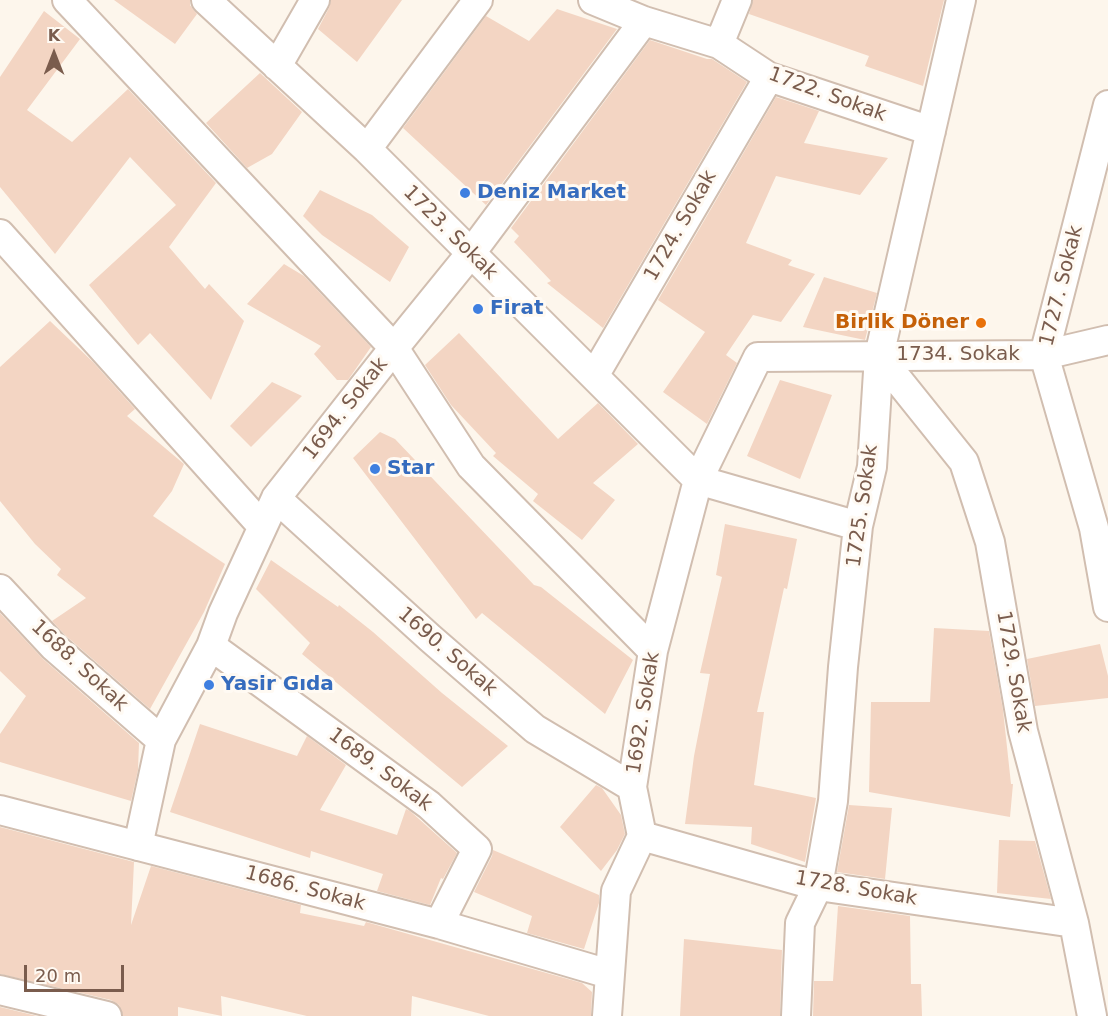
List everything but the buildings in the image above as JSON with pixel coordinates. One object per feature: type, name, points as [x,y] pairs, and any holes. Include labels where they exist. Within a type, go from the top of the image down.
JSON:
[{"type":"street","points":[[67,0],[394,348],[471,466],[653,651]]},
{"type":"street","name":"1723. Sokak","points":[[206,0],[366,149],[698,480],[858,526]]},
{"type":"street","points":[[277,66],[315,0]]},
{"type":"street","points":[[366,149],[478,0]]},
{"type":"street","name":"1722. Sokak","points":[[593,0],[644,21],[720,44],[769,77],[931,132]]},
{"type":"street","points":[[720,44],[737,0]]},
{"type":"street","name":"1725. Sokak","points":[[796,1016],[800,922],[818,886],[833,801],[843,667],[858,526],[872,467],[879,356],[961,0]]},
{"type":"street","name":"1694. Sokak","points":[[138,846],[161,740],[211,646],[223,613],[276,498],[471,253],[644,21]]},
{"type":"street","name":"1724. Sokak","points":[[594,376],[769,77]]},
{"type":"street","name":"1727. Sokak","points":[[1108,105],[1044,355],[1101,526],[1108,607]]},
{"type":"street","points":[[0,234],[262,526]]},
{"type":"street","name":"1734. Sokak","points":[[698,480],[758,357],[1044,355],[1108,340]]},
{"type":"street","name":"1729. Sokak","points":[[879,356],[964,462],[990,542],[1023,731],[1074,923],[1092,1016]]},
{"type":"street","name":"1692. Sokak","points":[[642,836],[632,787],[653,651],[698,480]]},
{"type":"street","name":"1690. Sokak","points":[[276,498],[430,638],[535,729],[632,787]]},
{"type":"street","name":"1688. Sokak","points":[[0,589],[54,647],[161,740]]},
{"type":"street","name":"1689. Sokak","points":[[211,646],[429,805],[477,849],[439,924]]},
{"type":"street","name":"1686. Sokak","points":[[0,810],[439,924],[609,974]]},
{"type":"street","points":[[607,1016],[616,891],[642,836]]},
{"type":"street","name":"1728. Sokak","points":[[642,836],[818,886],[1074,923]]},
{"type":"street","points":[[0,990],[107,1016]]},
{"type":"place","name":"Deniz Market","points":[[465,193]]},
{"type":"place","name":"Firat","points":[[478,309]]},
{"type":"place","name":"Birlik Döner","points":[[981,323]]},
{"type":"place","name":"Star","points":[[375,469]]},
{"type":"place","name":"Yasir Gıda","points":[[209,685]]}]
